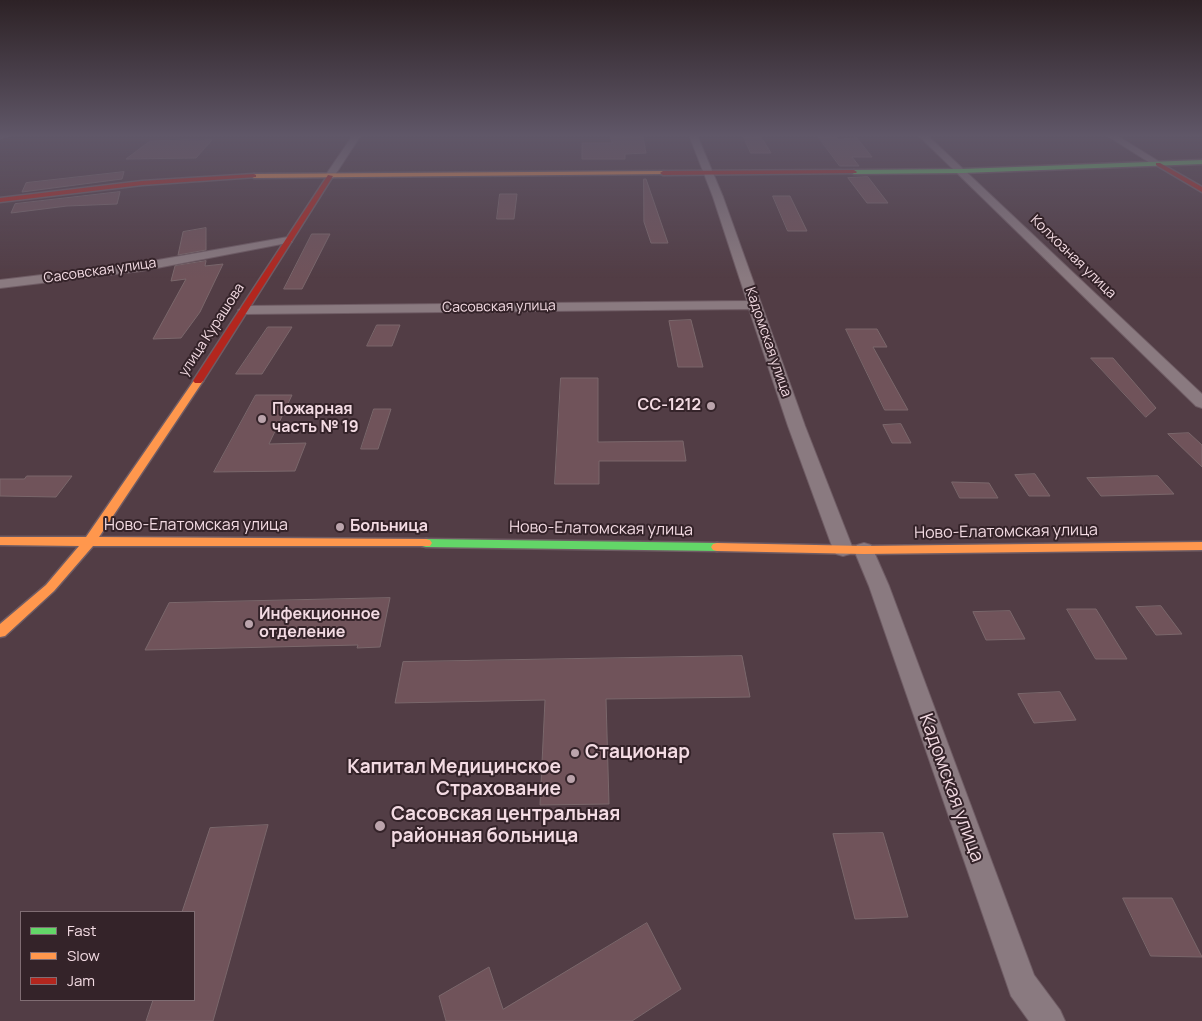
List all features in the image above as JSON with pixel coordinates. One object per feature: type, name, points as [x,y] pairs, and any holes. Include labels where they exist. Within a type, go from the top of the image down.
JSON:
[{"type":"street","points":[[0,200],[156,183]]},
{"type":"street","name":"улица Курашова","points":[[0,632],[50,588],[90,541],[245,310],[326,183]]},
{"type":"street","name":"Кадомская улица","points":[[714,183],[754,304],[826,507],[879,586],[1022,985],[1049,1021]]},
{"type":"street","name":"Колхозная улица","points":[[974,183],[1202,403]]},
{"type":"street","points":[[1190,183],[1202,190]]},
{"type":"street","name":"Сасовская улица","points":[[0,284],[141,267],[288,240]]},
{"type":"street","name":"Сасовская улица","points":[[245,310],[754,304]]},
{"type":"street","name":"Ново-Елатомская улица","points":[[0,541],[515,544],[853,549],[1202,546]]},
{"type":"building","points":[[26,183],[29,183],[94,183],[22,192]]},
{"type":"building","points":[[644,183],[647,183],[668,243],[651,243],[644,222]]},
{"type":"building","points":[[852,183],[872,183],[888,203],[867,203]]},
{"type":"building","points":[[120,192],[117,204],[67,206],[11,213],[15,204]]},
{"type":"building","points":[[500,194],[517,194],[514,219],[497,219]]},
{"type":"building","points":[[773,196],[790,196],[807,231],[788,231]]},
{"type":"building","points":[[206,228],[206,250],[178,255],[183,232]]},
{"type":"building","points":[[312,234],[330,234],[302,289],[284,289]]},
{"type":"building","points":[[206,261],[205,266],[223,264],[200,312],[181,338],[153,339],[186,279],[171,281],[175,266]]},
{"type":"building","points":[[691,320],[703,367],[678,367],[669,321]]},
{"type":"building","points":[[377,325],[400,325],[392,346],[367,346]]},
{"type":"building","points":[[268,327],[292,327],[262,374],[236,374]]},
{"type":"building","points":[[846,329],[877,329],[887,347],[873,347],[908,410],[885,410]]},
{"type":"building","points":[[1091,358],[1113,358],[1156,408],[1146,417]]},
{"type":"building","points":[[561,378],[598,378],[598,442],[683,441],[686,461],[599,461],[599,484],[555,484]]},
{"type":"building","name":"Пожарная часть № 19","points":[[256,395],[292,395],[269,444],[306,443],[295,471],[214,472]]},
{"type":"building","points":[[374,409],[391,409],[378,449],[361,449]]},
{"type":"building","points":[[901,424],[911,443],[892,443],[883,425]]},
{"type":"building","points":[[1189,433],[1202,445],[1202,467],[1168,434]]},
{"type":"building","points":[[1035,474],[1050,496],[1029,496],[1015,475]]},
{"type":"building","points":[[27,476],[72,476],[56,497],[0,496],[0,479],[24,479]]},
{"type":"building","points":[[1158,476],[1174,494],[1101,496],[1087,478]]},
{"type":"building","points":[[952,482],[989,483],[998,498],[960,498]]},
{"type":"building","name":"Инфекционное отделение","points":[[390,598],[380,647],[357,648],[358,645],[145,650],[169,603]]},
{"type":"building","points":[[1161,606],[1182,634],[1156,635],[1136,607]]},
{"type":"building","points":[[1067,609],[1096,609],[1127,659],[1096,659]]},
{"type":"building","points":[[1010,611],[1025,639],[986,640],[973,612]]},
{"type":"building","name":"Стационар","points":[[742,656],[750,697],[606,699],[609,804],[540,805],[545,700],[395,703],[403,662]]},
{"type":"building","points":[[1060,692],[1076,720],[1034,723],[1018,694]]},
{"type":"building","points":[[268,825],[213,1021],[146,1021],[153,1001],[195,1001],[195,911],[182,911],[210,828]]},
{"type":"building","points":[[883,833],[908,917],[855,919],[833,834]]},
{"type":"building","points":[[1123,898],[1172,898],[1202,957],[1151,956]]},
{"type":"building","points":[[647,923],[681,989],[632,1021],[446,1021],[439,996],[489,967],[503,1009]]},
{"type":"traffic: fast","points":[[426,543],[717,547]]},
{"type":"traffic: slow","points":[[0,632],[50,588],[90,541],[198,381]]},
{"type":"traffic: slow","points":[[0,541],[426,543]]},
{"type":"traffic: slow","points":[[717,547],[864,550],[1202,546]]},
{"type":"traffic: jam","points":[[0,200],[148,183]]},
{"type":"traffic: jam","points":[[198,381],[326,183]]},
{"type":"traffic: jam","points":[[1190,183],[1202,190]]},
{"type":"place","name":"СС-1212","points":[[711,406]]},
{"type":"place","name":"Пожарная часть № 19","points":[[262,419]]},
{"type":"place","name":"Больница","points":[[340,527]]},
{"type":"place","name":"Инфекционное отделение","points":[[249,624]]},
{"type":"place","name":"Стационар","points":[[575,753]]},
{"type":"place","name":"Капитал Медицинское Страхование","points":[[571,779]]},
{"type":"place","name":"Сасовская центральная районная больница","points":[[380,826]]}]
